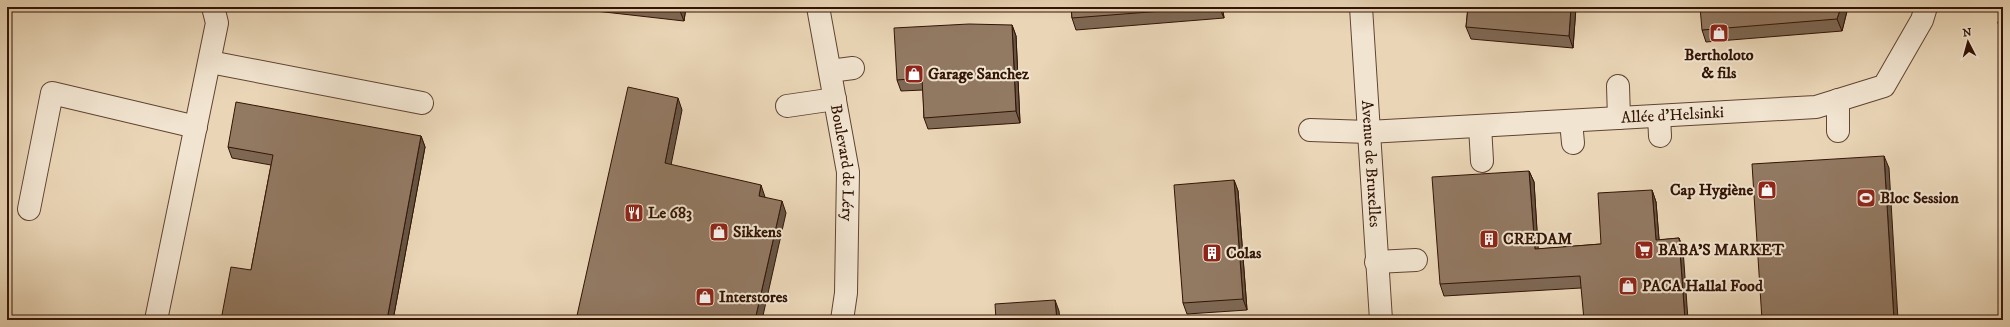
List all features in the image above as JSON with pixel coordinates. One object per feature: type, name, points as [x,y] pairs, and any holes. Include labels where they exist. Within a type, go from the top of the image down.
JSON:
[{"type":"street","points":[[156,320],[218,23],[213,7]]},
{"type":"street","name":"Boulevard de Léry","points":[[818,7],[848,172],[846,293],[842,320]]},
{"type":"street","name":"Avenue de Bruxelles","points":[[1361,7],[1376,262],[1381,320]]},
{"type":"street","name":"Allée d'Helsinki","points":[[1310,130],[1368,132],[1619,118],[1660,126],[1816,107],[1884,86],[1922,20],[1926,7]]},
{"type":"street","points":[[210,62],[422,103]]},
{"type":"street","points":[[830,71],[853,68]]},
{"type":"street","points":[[1618,86],[1619,118]]},
{"type":"street","points":[[29,209],[52,93],[196,127]]},
{"type":"street","points":[[788,106],[836,100]]},
{"type":"street","points":[[1838,100],[1838,131]]},
{"type":"street","points":[[1571,121],[1573,143]]},
{"type":"street","points":[[1480,126],[1482,161]]},
{"type":"street","points":[[1376,262],[1416,260]]},
{"type":"building","points":[[649,7],[681,7],[680,11]]},
{"type":"building","points":[[1071,7],[1214,7],[1072,18]]},
{"type":"building","points":[[1468,7],[1571,7],[1569,36],[1466,27]]},
{"type":"building","points":[[1700,7],[1841,7],[1837,19],[1702,30]]},
{"type":"building","points":[[2003,7],[2003,24],[1998,23]]},
{"type":"building","points":[[969,24],[1012,25],[1016,111],[924,118],[922,78],[897,80],[894,28]]},
{"type":"building","points":[[628,87],[678,98],[665,163],[761,185],[759,196],[782,201],[755,320],[576,320]]},
{"type":"building","points":[[236,102],[421,136],[387,320],[221,320],[231,267],[251,270],[273,155],[228,147]]},
{"type":"building","points":[[1884,156],[1894,320],[1762,320],[1752,164]]},
{"type":"building","points":[[1529,171],[1535,249],[1601,244],[1598,193],[1652,190],[1656,240],[1679,238],[1685,320],[1584,320],[1580,276],[1440,284],[1432,177]]},
{"type":"building","name":"Colas","points":[[1234,180],[1243,299],[1183,303],[1174,185]]},
{"type":"building","points":[[1055,300],[1057,320],[996,320],[995,304]]},
{"type":"place","name":"Bertholoto & fils","points":[[1719,33]]},
{"type":"place","name":"Garage Sanchez","points":[[914,74]]},
{"type":"place","name":"Cap Hygiène","points":[[1767,190]]},
{"type":"place","name":"Bloc Session","points":[[1866,198]]},
{"type":"place","name":"Le 683","points":[[634,213]]},
{"type":"place","name":"Sikkens","points":[[719,232]]},
{"type":"place","name":"CREDAM","points":[[1489,239]]},
{"type":"place","name":"BABA'S MARKET","points":[[1644,250]]},
{"type":"place","name":"Colas","points":[[1212,253]]},
{"type":"place","name":"PACA Hallal Food","points":[[1628,286]]},
{"type":"place","name":"Interstores","points":[[705,297]]}]
